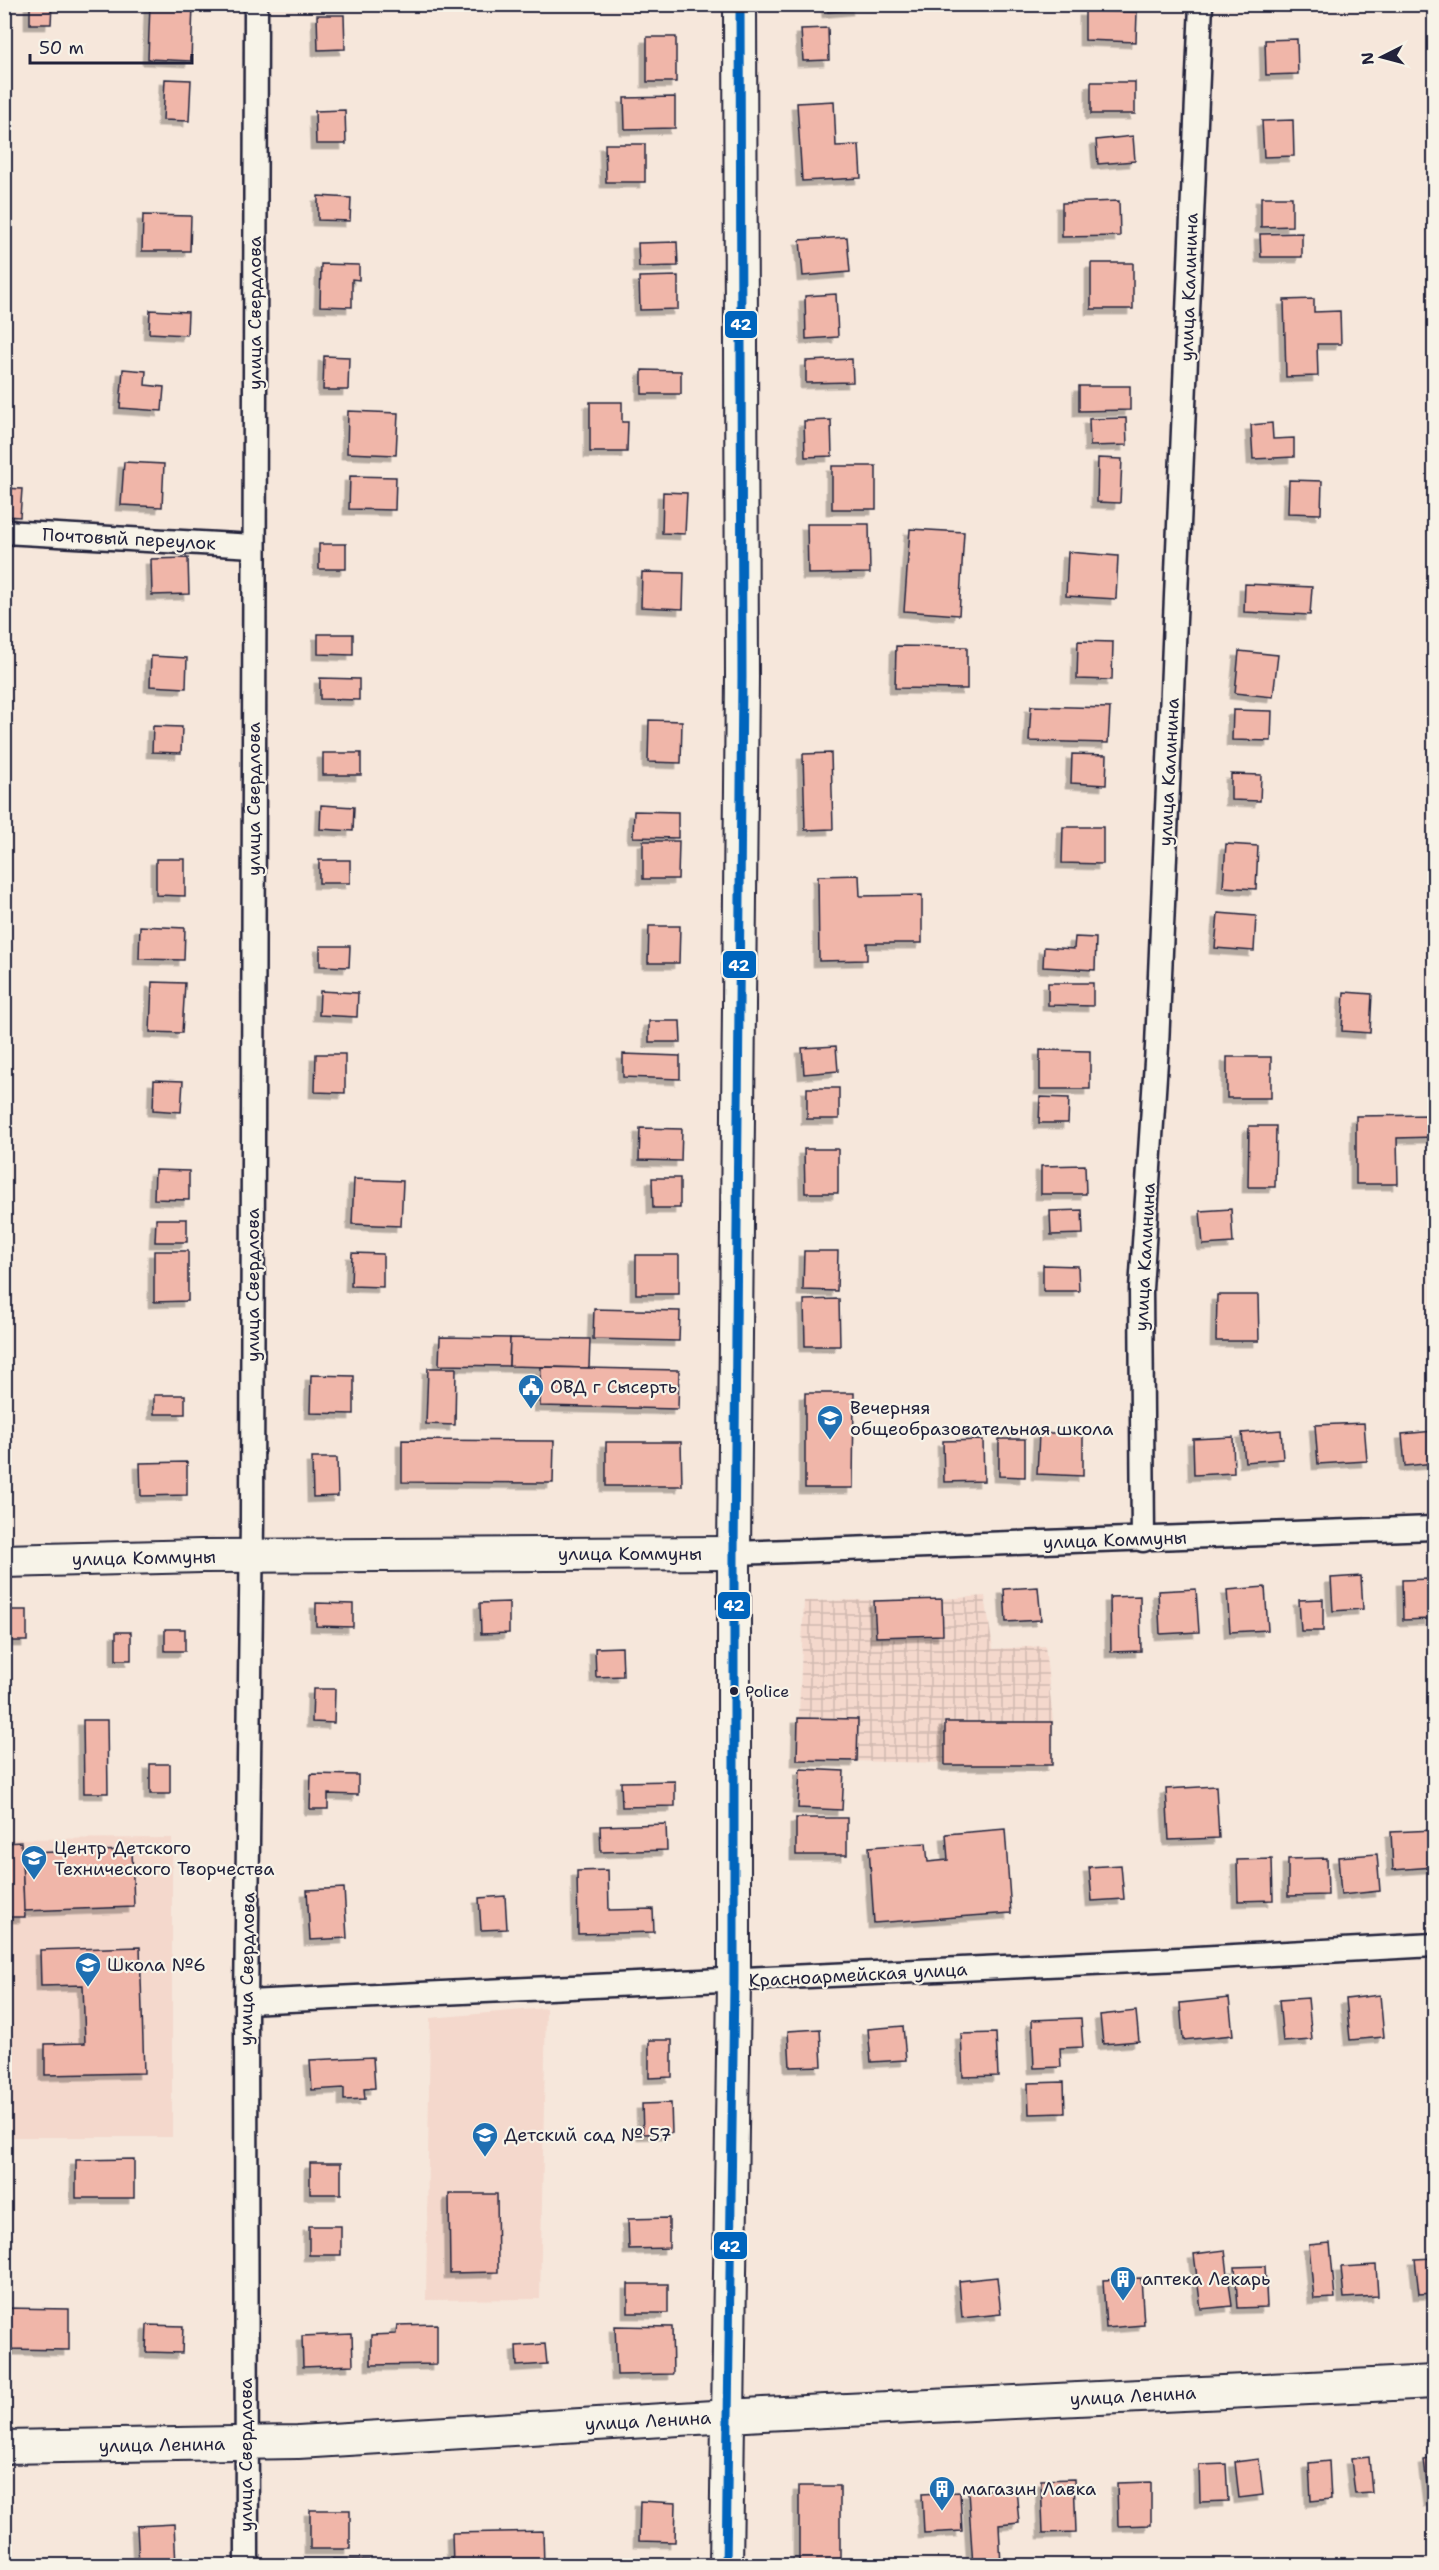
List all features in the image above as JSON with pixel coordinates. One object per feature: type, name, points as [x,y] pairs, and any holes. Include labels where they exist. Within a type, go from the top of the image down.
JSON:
[{"type":"main road","points":[[726,2565],[734,1981],[734,1553],[742,677],[740,4]]},
{"type":"main road","name":"улица Коммуны","points":[[4,1561],[251,1556],[734,1553]]},
{"type":"main road","name":"улица Ленина","points":[[4,2447],[246,2444],[1434,2382]]},
{"type":"street","name":"улица Свердлова","points":[[247,2565],[246,2002],[251,1556],[256,4]]},
{"type":"street","name":"улица Калинина","points":[[1143,1540],[1141,1289],[1157,1046],[1201,4]]},
{"type":"street","name":"Почтовый переулок","points":[[4,532],[254,546]]},
{"type":"street","name":"улица Коммуны","points":[[734,1553],[1143,1540],[1434,1527]]},
{"type":"street","name":"Красноармейская улица","points":[[246,2002],[734,1981],[1434,1945]]},
{"type":"shaded area","points":[[985,1596],[993,1649],[1045,1646],[1053,1722],[1052,1765],[797,1760],[804,1601],[942,1599]]},
{"type":"shaded area","name":"Школа №6","points":[[172,1838],[172,2137],[5,2137],[4,1839]]},
{"type":"shaded area","name":"Детский сад № 57","points":[[546,2008],[540,2299],[426,2300],[430,2018]]},
{"type":"building","points":[[30,4],[52,4],[51,24],[30,24]]},
{"type":"building","points":[[150,4],[193,4],[191,61],[148,59]]},
{"type":"building","points":[[827,4],[857,4],[858,9],[828,12]]},
{"type":"building","points":[[1085,11],[1137,12],[1136,42],[1085,40]]},
{"type":"building","points":[[317,15],[344,15],[345,49],[318,50]]},
{"type":"building","points":[[828,28],[829,60],[803,61],[801,29]]},
{"type":"building","points":[[647,37],[676,37],[676,82],[647,82]]},
{"type":"building","points":[[1297,39],[1298,74],[1266,75],[1265,40]]},
{"type":"building","points":[[165,79],[191,80],[189,121],[163,120]]},
{"type":"building","points":[[1091,82],[1135,82],[1135,114],[1091,114]]},
{"type":"building","points":[[675,97],[675,128],[625,129],[624,98]]},
{"type":"building","points":[[834,101],[836,146],[859,145],[861,178],[802,181],[797,103]]},
{"type":"building","points":[[345,110],[346,144],[316,144],[315,111]]},
{"type":"building","points":[[1293,120],[1294,156],[1264,157],[1262,121]]},
{"type":"building","points":[[1133,136],[1135,161],[1098,164],[1096,140]]},
{"type":"building","points":[[605,144],[645,144],[645,182],[606,182]]},
{"type":"building","points":[[318,196],[351,198],[350,221],[318,220]]},
{"type":"building","points":[[1261,197],[1292,197],[1292,226],[1261,227]]},
{"type":"building","points":[[1119,201],[1120,236],[1062,237],[1062,203]]},
{"type":"building","points":[[143,215],[191,216],[190,251],[142,251]]},
{"type":"building","points":[[1302,233],[1302,257],[1261,257],[1260,234]]},
{"type":"building","points":[[847,237],[850,272],[803,276],[800,240]]},
{"type":"building","points":[[677,242],[678,266],[639,267],[638,243]]},
{"type":"building","points":[[1091,263],[1133,263],[1133,309],[1091,309]]},
{"type":"building","points":[[321,264],[359,265],[359,280],[352,279],[352,307],[320,306]]},
{"type":"building","points":[[678,276],[678,309],[640,310],[639,277]]},
{"type":"building","points":[[836,294],[838,337],[806,339],[805,296]]},
{"type":"building","points":[[1314,299],[1314,312],[1340,311],[1341,344],[1317,344],[1318,376],[1286,377],[1284,300]]},
{"type":"building","points":[[150,310],[188,312],[187,335],[149,333]]},
{"type":"building","points":[[324,356],[349,357],[348,390],[323,390]]},
{"type":"building","points":[[852,359],[853,382],[806,383],[806,361]]},
{"type":"building","points":[[123,369],[146,371],[145,385],[164,387],[162,411],[120,408]]},
{"type":"building","points":[[642,370],[681,371],[681,394],[642,394]]},
{"type":"building","points":[[1079,386],[1130,386],[1130,410],[1079,411]]},
{"type":"building","points":[[590,402],[622,402],[622,422],[628,422],[627,452],[590,452]]},
{"type":"building","points":[[348,411],[398,413],[396,455],[347,453]]},
{"type":"building","points":[[1126,418],[1127,445],[1090,446],[1089,419]]},
{"type":"building","points":[[831,420],[832,456],[805,457],[804,421]]},
{"type":"building","points":[[1272,423],[1273,439],[1294,438],[1294,457],[1253,459],[1251,425]]},
{"type":"building","points":[[1098,458],[1122,459],[1120,503],[1097,502]]},
{"type":"building","points":[[124,462],[164,464],[162,507],[121,505]]},
{"type":"building","points":[[832,466],[876,466],[876,509],[832,509]]},
{"type":"building","points":[[350,476],[396,477],[395,510],[349,509]]},
{"type":"building","points":[[1289,480],[1322,481],[1321,514],[1288,513]]},
{"type":"building","points":[[4,488],[22,489],[20,517],[4,516]]},
{"type":"building","points":[[663,492],[687,493],[685,534],[662,533]]},
{"type":"building","points":[[807,524],[869,524],[870,573],[808,574]]},
{"type":"building","points":[[910,529],[964,532],[959,615],[904,611]]},
{"type":"building","points":[[319,544],[346,544],[346,569],[319,569]]},
{"type":"building","points":[[1068,552],[1118,556],[1116,599],[1066,596]]},
{"type":"building","points":[[188,558],[189,594],[152,595],[151,559]]},
{"type":"building","points":[[642,572],[684,573],[683,609],[641,607]]},
{"type":"building","points":[[1245,584],[1312,587],[1310,615],[1244,612]]},
{"type":"building","points":[[318,634],[353,634],[353,655],[318,654]]},
{"type":"building","points":[[1078,641],[1113,642],[1112,680],[1077,679]]},
{"type":"building","points":[[896,646],[967,647],[967,689],[895,688]]},
{"type":"building","points":[[1239,651],[1278,655],[1273,697],[1235,693]]},
{"type":"building","points":[[151,656],[187,658],[186,688],[150,686]]},
{"type":"building","points":[[320,678],[359,679],[359,700],[320,699]]},
{"type":"building","points":[[1031,706],[1110,708],[1108,743],[1029,741]]},
{"type":"building","points":[[1233,710],[1272,711],[1271,741],[1232,740]]},
{"type":"building","points":[[649,720],[682,721],[681,763],[648,762]]},
{"type":"building","points":[[153,726],[182,727],[181,753],[152,752]]},
{"type":"building","points":[[323,753],[361,753],[361,775],[323,775]]},
{"type":"building","points":[[831,753],[833,829],[805,830],[803,754]]},
{"type":"building","points":[[1072,754],[1107,755],[1106,785],[1071,783]]},
{"type":"building","points":[[1231,774],[1261,775],[1260,801],[1231,800]]},
{"type":"building","points":[[321,805],[354,807],[353,831],[320,829]]},
{"type":"building","points":[[634,811],[678,812],[678,838],[633,837]]},
{"type":"building","points":[[1063,827],[1103,827],[1103,864],[1062,863]]},
{"type":"building","points":[[643,841],[679,841],[678,879],[643,879]]},
{"type":"building","points":[[1226,844],[1258,846],[1256,889],[1223,887]]},
{"type":"building","points":[[156,859],[185,859],[185,896],[156,895]]},
{"type":"building","points":[[319,860],[350,860],[350,883],[319,883]]},
{"type":"building","points":[[859,875],[860,896],[922,895],[922,943],[867,943],[867,960],[819,961],[818,876]]},
{"type":"building","points":[[1218,913],[1256,916],[1254,951],[1215,948]]},
{"type":"building","points":[[140,926],[185,928],[184,960],[139,959]]},
{"type":"building","points":[[649,926],[680,926],[679,963],[648,963]]},
{"type":"building","points":[[1075,937],[1096,938],[1095,970],[1043,967],[1044,947],[1074,949]]},
{"type":"building","points":[[320,946],[350,946],[349,967],[320,966]]},
{"type":"building","points":[[152,982],[185,983],[182,1033],[150,1032]]},
{"type":"building","points":[[1048,983],[1093,983],[1093,1006],[1048,1005]]},
{"type":"building","points":[[320,991],[358,993],[357,1017],[319,1015]]},
{"type":"building","points":[[1344,992],[1372,994],[1370,1033],[1342,1031]]},
{"type":"building","points":[[649,1021],[680,1021],[681,1042],[649,1042]]},
{"type":"building","points":[[836,1046],[838,1071],[804,1074],[802,1048]]},
{"type":"building","points":[[1040,1050],[1090,1051],[1090,1089],[1040,1089]]},
{"type":"building","points":[[316,1054],[345,1054],[345,1093],[315,1092]]},
{"type":"building","points":[[623,1054],[680,1056],[680,1079],[623,1077]]},
{"type":"building","points":[[1227,1057],[1271,1057],[1271,1098],[1227,1098]]},
{"type":"building","points":[[154,1080],[183,1081],[181,1112],[153,1110]]},
{"type":"building","points":[[807,1088],[839,1088],[839,1119],[807,1119]]},
{"type":"building","points":[[1040,1097],[1069,1098],[1068,1123],[1039,1123]]},
{"type":"building","points":[[1434,1115],[1434,1137],[1397,1138],[1398,1184],[1356,1184],[1356,1116]]},
{"type":"building","points":[[1249,1126],[1276,1126],[1275,1187],[1248,1187]]},
{"type":"building","points":[[640,1128],[682,1129],[681,1161],[639,1160]]},
{"type":"building","points":[[804,1149],[838,1149],[838,1193],[805,1193]]},
{"type":"building","points":[[1085,1165],[1086,1194],[1041,1194],[1041,1166]]},
{"type":"building","points":[[155,1170],[189,1171],[189,1200],[154,1199]]},
{"type":"building","points":[[652,1178],[680,1178],[680,1208],[653,1208]]},
{"type":"building","points":[[354,1179],[403,1181],[401,1226],[352,1224]]},
{"type":"building","points":[[1231,1209],[1233,1243],[1203,1245],[1200,1211]]},
{"type":"building","points":[[1082,1210],[1083,1234],[1051,1235],[1050,1211]]},
{"type":"building","points":[[156,1219],[187,1219],[187,1242],[155,1242]]},
{"type":"building","points":[[154,1251],[188,1251],[188,1301],[154,1302]]},
{"type":"building","points":[[804,1251],[838,1251],[837,1291],[803,1290]]},
{"type":"building","points":[[352,1253],[383,1254],[383,1287],[351,1286]]},
{"type":"building","points":[[636,1255],[679,1255],[679,1294],[636,1294]]},
{"type":"building","points":[[1043,1265],[1078,1266],[1079,1291],[1043,1291]]},
{"type":"building","points":[[1217,1295],[1258,1295],[1259,1341],[1216,1341]]},
{"type":"building","points":[[839,1299],[840,1346],[805,1346],[804,1300]]},
{"type":"building","points":[[594,1309],[680,1311],[679,1341],[593,1339]]},
{"type":"building","points":[[440,1337],[510,1338],[509,1366],[439,1365]]},
{"type":"building","points":[[510,1338],[590,1339],[589,1368],[509,1366]]},
{"type":"building","points":[[541,1367],[679,1370],[678,1409],[540,1406]]},
{"type":"building","points":[[428,1368],[456,1368],[455,1425],[426,1424]]},
{"type":"building","points":[[311,1375],[354,1376],[354,1414],[310,1413]]},
{"type":"building","name":"Вечерняя общеобразовательная школа","points":[[805,1393],[854,1393],[853,1488],[805,1488]]},
{"type":"building","points":[[154,1395],[185,1395],[185,1414],[154,1414]]},
{"type":"building","points":[[1364,1423],[1367,1461],[1318,1464],[1315,1425]]},
{"type":"building","points":[[1281,1430],[1283,1459],[1245,1462],[1242,1433]]},
{"type":"building","points":[[1434,1431],[1434,1463],[1405,1466],[1402,1434]]},
{"type":"building","points":[[1039,1433],[1083,1433],[1083,1476],[1037,1474]]},
{"type":"building","points":[[1233,1437],[1234,1473],[1194,1475],[1193,1439]]},
{"type":"building","points":[[999,1439],[1025,1439],[1025,1477],[999,1476]]},
{"type":"building","points":[[402,1440],[554,1441],[553,1483],[402,1482]]},
{"type":"building","points":[[983,1440],[984,1481],[944,1482],[943,1441]]},
{"type":"building","points":[[606,1442],[681,1442],[682,1486],[606,1486]]},
{"type":"building","points":[[312,1458],[337,1458],[338,1496],[313,1497]]},
{"type":"building","points":[[187,1462],[187,1495],[141,1496],[140,1463]]},
{"type":"building","points":[[1361,1576],[1363,1609],[1333,1611],[1331,1578]]},
{"type":"building","points":[[1429,1579],[1430,1619],[1403,1620],[1402,1580]]},
{"type":"building","points":[[1038,1587],[1041,1620],[1006,1622],[1004,1589]]},
{"type":"building","points":[[1265,1587],[1268,1630],[1230,1632],[1227,1590]]},
{"type":"building","points":[[1196,1589],[1199,1632],[1160,1634],[1158,1591]]},
{"type":"building","points":[[1140,1596],[1141,1651],[1111,1652],[1110,1597]]},
{"type":"building","points":[[942,1599],[943,1635],[876,1637],[874,1601]]},
{"type":"building","points":[[1323,1599],[1323,1631],[1301,1631],[1299,1600]]},
{"type":"building","points":[[509,1602],[509,1633],[481,1634],[480,1603]]},
{"type":"building","points":[[316,1603],[353,1604],[353,1627],[316,1626]]},
{"type":"building","points":[[4,1610],[27,1610],[27,1641],[4,1641]]},
{"type":"building","points":[[165,1629],[185,1629],[185,1651],[165,1651]]},
{"type":"building","points":[[116,1632],[131,1632],[131,1660],[116,1660]]},
{"type":"building","points":[[622,1647],[623,1676],[596,1677],[595,1648]]},
{"type":"building","points":[[313,1689],[335,1689],[334,1723],[312,1722]]},
{"type":"building","points":[[798,1718],[858,1719],[857,1761],[797,1760]]},
{"type":"building","points":[[83,1720],[107,1720],[108,1793],[84,1793]]},
{"type":"building","points":[[945,1722],[1052,1722],[1052,1765],[945,1765]]},
{"type":"building","points":[[150,1764],[170,1764],[170,1794],[150,1794]]},
{"type":"building","points":[[800,1769],[844,1771],[842,1810],[798,1808]]},
{"type":"building","points":[[311,1774],[358,1775],[358,1795],[328,1794],[328,1809],[310,1809]]},
{"type":"building","points":[[675,1781],[675,1806],[622,1807],[621,1782]]},
{"type":"building","points":[[1216,1786],[1219,1838],[1169,1840],[1166,1789]]},
{"type":"building","points":[[796,1818],[847,1818],[847,1855],[796,1855]]},
{"type":"building","points":[[666,1824],[667,1850],[601,1852],[600,1826]]},
{"type":"building","points":[[1005,1829],[1011,1913],[874,1923],[869,1847],[926,1843],[928,1862],[948,1860],[946,1834]]},
{"type":"building","points":[[1434,1830],[1434,1867],[1393,1870],[1391,1832]]},
{"type":"building","points":[[21,1842],[25,1917],[4,1917],[4,1843]]},
{"type":"building","points":[[132,1850],[134,1907],[24,1911],[22,1853]]},
{"type":"building","points":[[1377,1854],[1380,1891],[1341,1895],[1338,1857]]},
{"type":"building","points":[[1327,1858],[1328,1895],[1288,1896],[1288,1859]]},
{"type":"building","points":[[1272,1859],[1273,1900],[1238,1901],[1237,1860]]},
{"type":"building","points":[[1121,1865],[1124,1899],[1092,1901],[1089,1867]]},
{"type":"building","points":[[608,1870],[609,1910],[653,1909],[654,1932],[578,1934],[577,1871]]},
{"type":"building","points":[[344,1888],[347,1938],[310,1940],[307,1890]]},
{"type":"building","points":[[505,1896],[507,1929],[481,1930],[479,1898]]},
{"type":"building","points":[[140,1947],[144,2073],[45,2075],[45,2044],[85,2043],[83,1985],[41,1986],[40,1950]]},
{"type":"building","points":[[1380,1995],[1384,2037],[1350,2040],[1346,1999]]},
{"type":"building","points":[[1229,1998],[1233,2035],[1183,2040],[1180,2003]]},
{"type":"building","points":[[1308,1998],[1312,2040],[1283,2042],[1279,2000]]},
{"type":"building","points":[[1136,2011],[1139,2041],[1103,2044],[1100,2015]]},
{"type":"building","points":[[1081,2018],[1083,2047],[1060,2048],[1061,2067],[1034,2068],[1032,2020]]},
{"type":"building","points":[[903,2026],[906,2060],[871,2062],[868,2029]]},
{"type":"building","points":[[820,2029],[822,2066],[790,2067],[788,2031]]},
{"type":"building","points":[[996,2033],[998,2076],[963,2077],[961,2034]]},
{"type":"building","points":[[649,2040],[672,2040],[672,2077],[649,2078]]},
{"type":"building","points":[[373,2057],[375,2088],[364,2089],[365,2099],[344,2100],[344,2088],[312,2090],[310,2060]]},
{"type":"building","points":[[1064,2082],[1065,2113],[1029,2114],[1028,2083]]},
{"type":"building","points":[[671,2103],[672,2133],[643,2134],[642,2104]]},
{"type":"building","points":[[134,2159],[134,2198],[76,2198],[76,2160]]},
{"type":"building","points":[[310,2163],[341,2163],[341,2194],[310,2194]]},
{"type":"building","points":[[449,2194],[497,2194],[498,2272],[450,2273]]},
{"type":"building","points":[[669,2218],[669,2248],[629,2249],[628,2219]]},
{"type":"building","points":[[309,2226],[341,2226],[341,2255],[309,2255]]},
{"type":"building","points":[[1330,2243],[1335,2298],[1314,2299],[1309,2245]]},
{"type":"building","points":[[1225,2250],[1232,2306],[1201,2309],[1194,2254]]},
{"type":"building","points":[[1434,2258],[1434,2293],[1419,2294],[1415,2259]]},
{"type":"building","points":[[1376,2265],[1378,2296],[1344,2298],[1341,2267]]},
{"type":"building","points":[[1265,2266],[1267,2307],[1238,2308],[1235,2267]]},
{"type":"building","points":[[997,2277],[1001,2314],[962,2318],[959,2281]]},
{"type":"building","name":"аптека Лекарь","points":[[1141,2278],[1144,2325],[1106,2328],[1103,2280]]},
{"type":"building","points":[[628,2284],[668,2284],[668,2313],[628,2313]]},
{"type":"building","points":[[4,2308],[69,2309],[69,2350],[4,2349]]},
{"type":"building","points":[[437,2324],[437,2364],[371,2365],[371,2335],[396,2334],[397,2325]]},
{"type":"building","points":[[147,2325],[183,2326],[182,2353],[146,2352]]},
{"type":"building","points":[[615,2326],[672,2327],[673,2374],[617,2375]]},
{"type":"building","points":[[352,2334],[353,2365],[303,2367],[302,2336]]},
{"type":"building","points":[[545,2344],[547,2364],[517,2366],[516,2346]]},
{"type":"building","points":[[1369,2457],[1372,2493],[1355,2494],[1351,2459]]},
{"type":"building","points":[[1434,2458],[1434,2500],[1429,2501],[1424,2460]]},
{"type":"building","points":[[1259,2459],[1263,2495],[1239,2498],[1235,2462]]},
{"type":"building","points":[[1329,2461],[1331,2499],[1311,2501],[1309,2463]]},
{"type":"building","points":[[1226,2464],[1228,2501],[1200,2502],[1199,2465]]},
{"type":"building","points":[[1074,2479],[1076,2532],[1043,2533],[1041,2480]]},
{"type":"building","points":[[1151,2482],[1151,2525],[1118,2526],[1117,2483]]},
{"type":"building","points":[[799,2486],[840,2486],[840,2566],[799,2566]]},
{"type":"building","points":[[1016,2488],[1019,2523],[999,2525],[1001,2566],[973,2566],[968,2491]]},
{"type":"building","name":"магазин Лавка","points":[[960,2492],[962,2531],[924,2533],[922,2494]]},
{"type":"building","points":[[640,2501],[676,2503],[675,2542],[639,2541]]},
{"type":"building","points":[[310,2510],[350,2510],[350,2549],[310,2549]]},
{"type":"building","points":[[174,2524],[176,2566],[139,2566],[137,2526]]},
{"type":"building","points":[[543,2531],[544,2566],[453,2566],[452,2533]]},
{"type":"building","points":[[333,2559],[369,2560],[369,2566],[333,2566]]},
{"type":"transit line","name":"42","points":[[726,2566],[734,1981],[734,1553],[742,677],[740,4]]},
{"type":"place","name":"ОВД г Сысерть","points":[[531,1410]]},
{"type":"place","name":"Вечерняя общеобразовательная школа","points":[[830,1441]]},
{"type":"place","name":"Police","points":[[734,1691]]},
{"type":"place","name":"Центр Детского Технического Творчества","points":[[34,1881]]},
{"type":"place","name":"Школа №6","points":[[88,1988]]},
{"type":"place","name":"Детский сад № 57","points":[[485,2158]]},
{"type":"place","name":"аптека Лекарь","points":[[1123,2302]]},
{"type":"place","name":"магазин Лавка","points":[[942,2512]]}]
